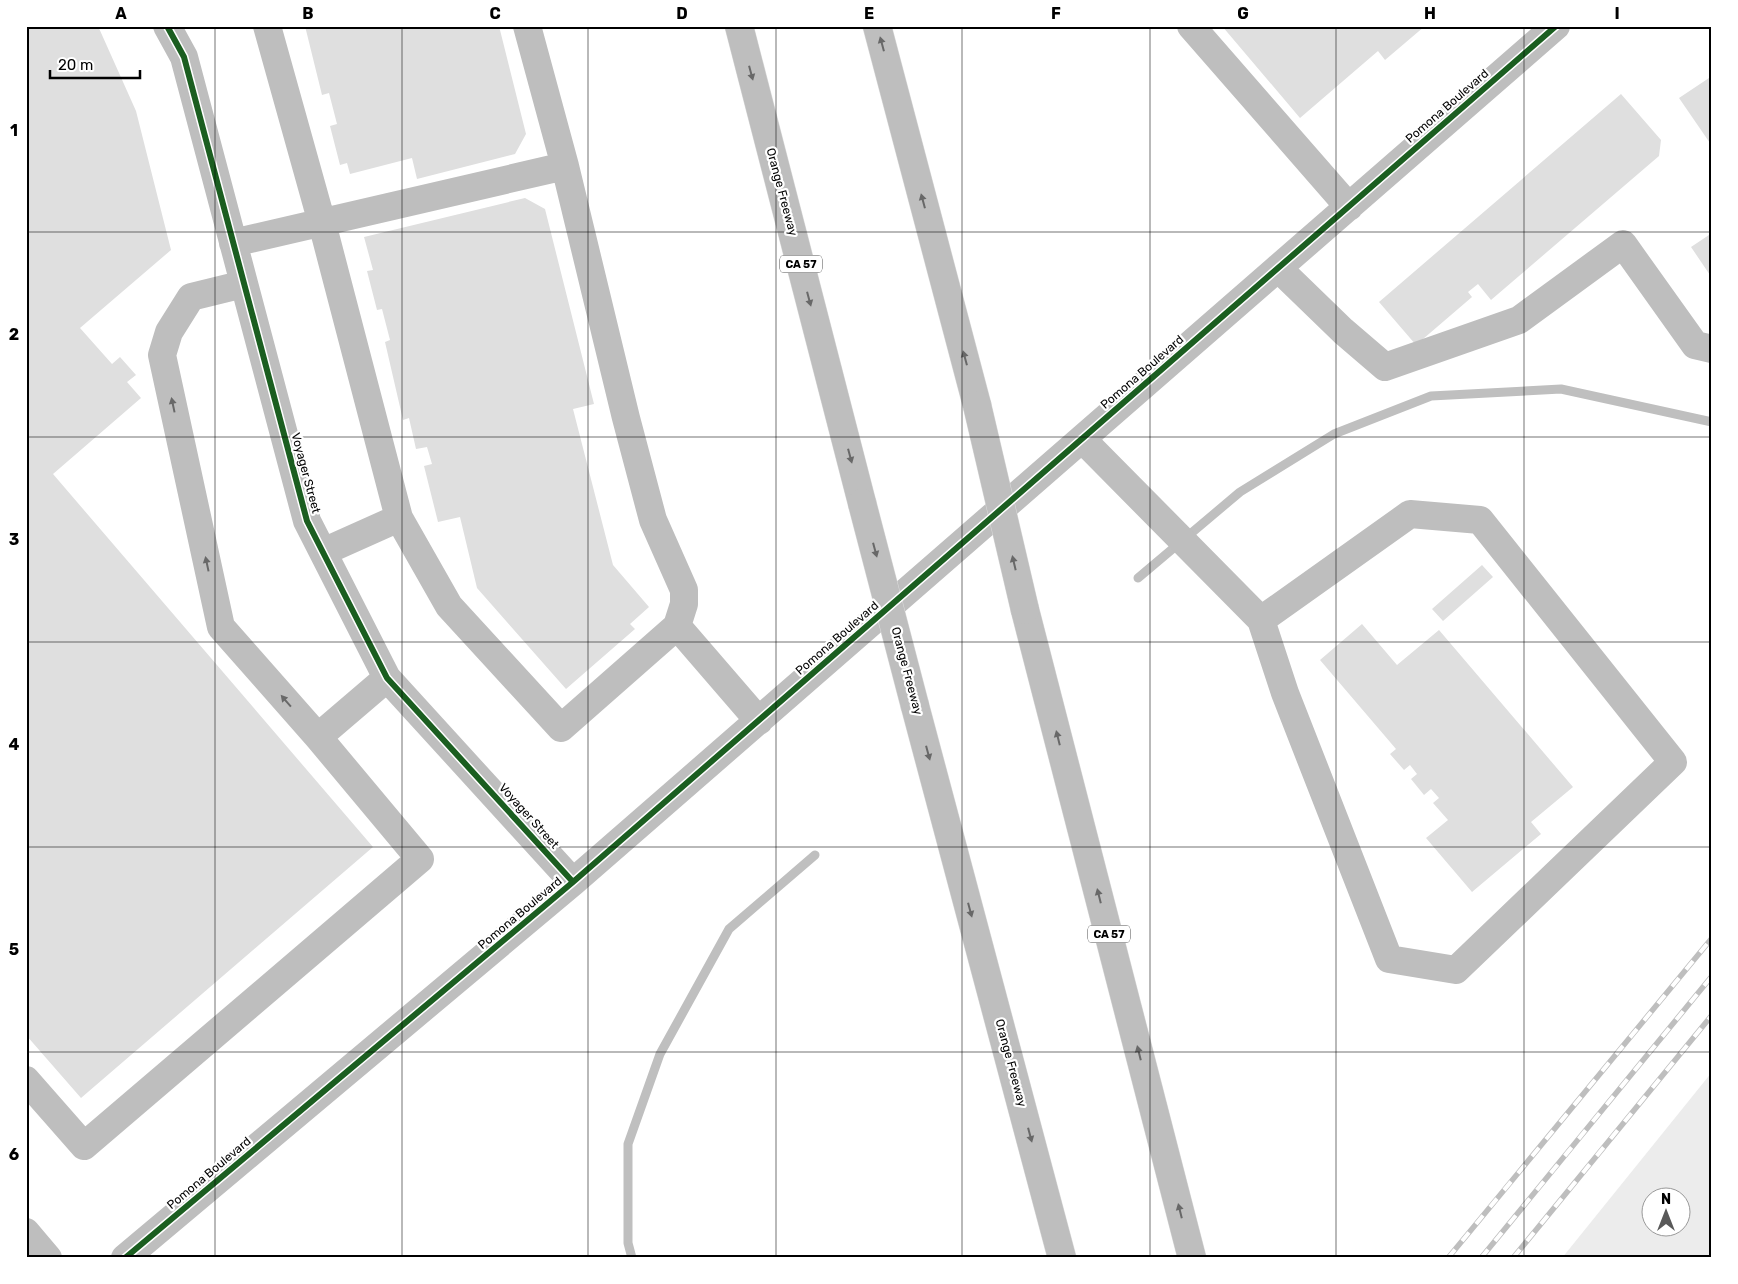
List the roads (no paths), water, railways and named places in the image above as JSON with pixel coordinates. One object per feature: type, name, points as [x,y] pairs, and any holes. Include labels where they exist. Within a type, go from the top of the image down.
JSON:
[{"type":"main road","name":"Voyager Street","points":[[167,26],[184,57],[307,521],[387,678],[573,882]]},
{"type":"main road","points":[[267,26],[322,223],[399,518],[449,606],[561,728],[677,626],[684,604],[684,590],[653,520],[626,418],[565,166],[527,26]]},
{"type":"main road","name":"Orange Freeway","points":[[739,26],[862,503],[1062,1258]]},
{"type":"main road","name":"CA 57","points":[[877,26],[977,405],[1025,610],[1192,1258]]},
{"type":"main road","points":[[1191,26],[1349,207]]},
{"type":"main road","name":"Pomona Boulevard","points":[[126,1258],[573,882],[1556,26]]},
{"type":"main road","points":[[233,243],[565,166]]},
{"type":"main road","points":[[1278,268],[1343,331],[1385,367],[1519,320],[1623,244],[1695,345],[1712,349]]},
{"type":"main road","points":[[26,1080],[84,1146],[420,859],[318,737],[220,627],[162,355],[169,332],[191,297],[244,284]]},
{"type":"main road","points":[[1082,439],[1156,511],[1261,620],[1285,693],[1389,959],[1456,970],[1673,762],[1480,520],[1410,514],[1261,620]]},
{"type":"main road","points":[[323,552],[399,518]]},
{"type":"main road","points":[[677,626],[759,721]]},
{"type":"main road","points":[[318,737],[387,678]]},
{"type":"main road","points":[[26,1232],[48,1258]]},
{"type":"waterway","points":[[1138,578],[1240,492],[1334,434],[1431,396],[1561,389],[1712,422]]},
{"type":"waterway","points":[[632,1258],[628,1243],[628,1144],[660,1054],[729,929],[815,855]]},
{"type":"railway","points":[[1448,1258],[1712,938]]},
{"type":"railway","points":[[1481,1258],[1712,976]]},
{"type":"railway","points":[[1513,1258],[1712,1015]]}]
